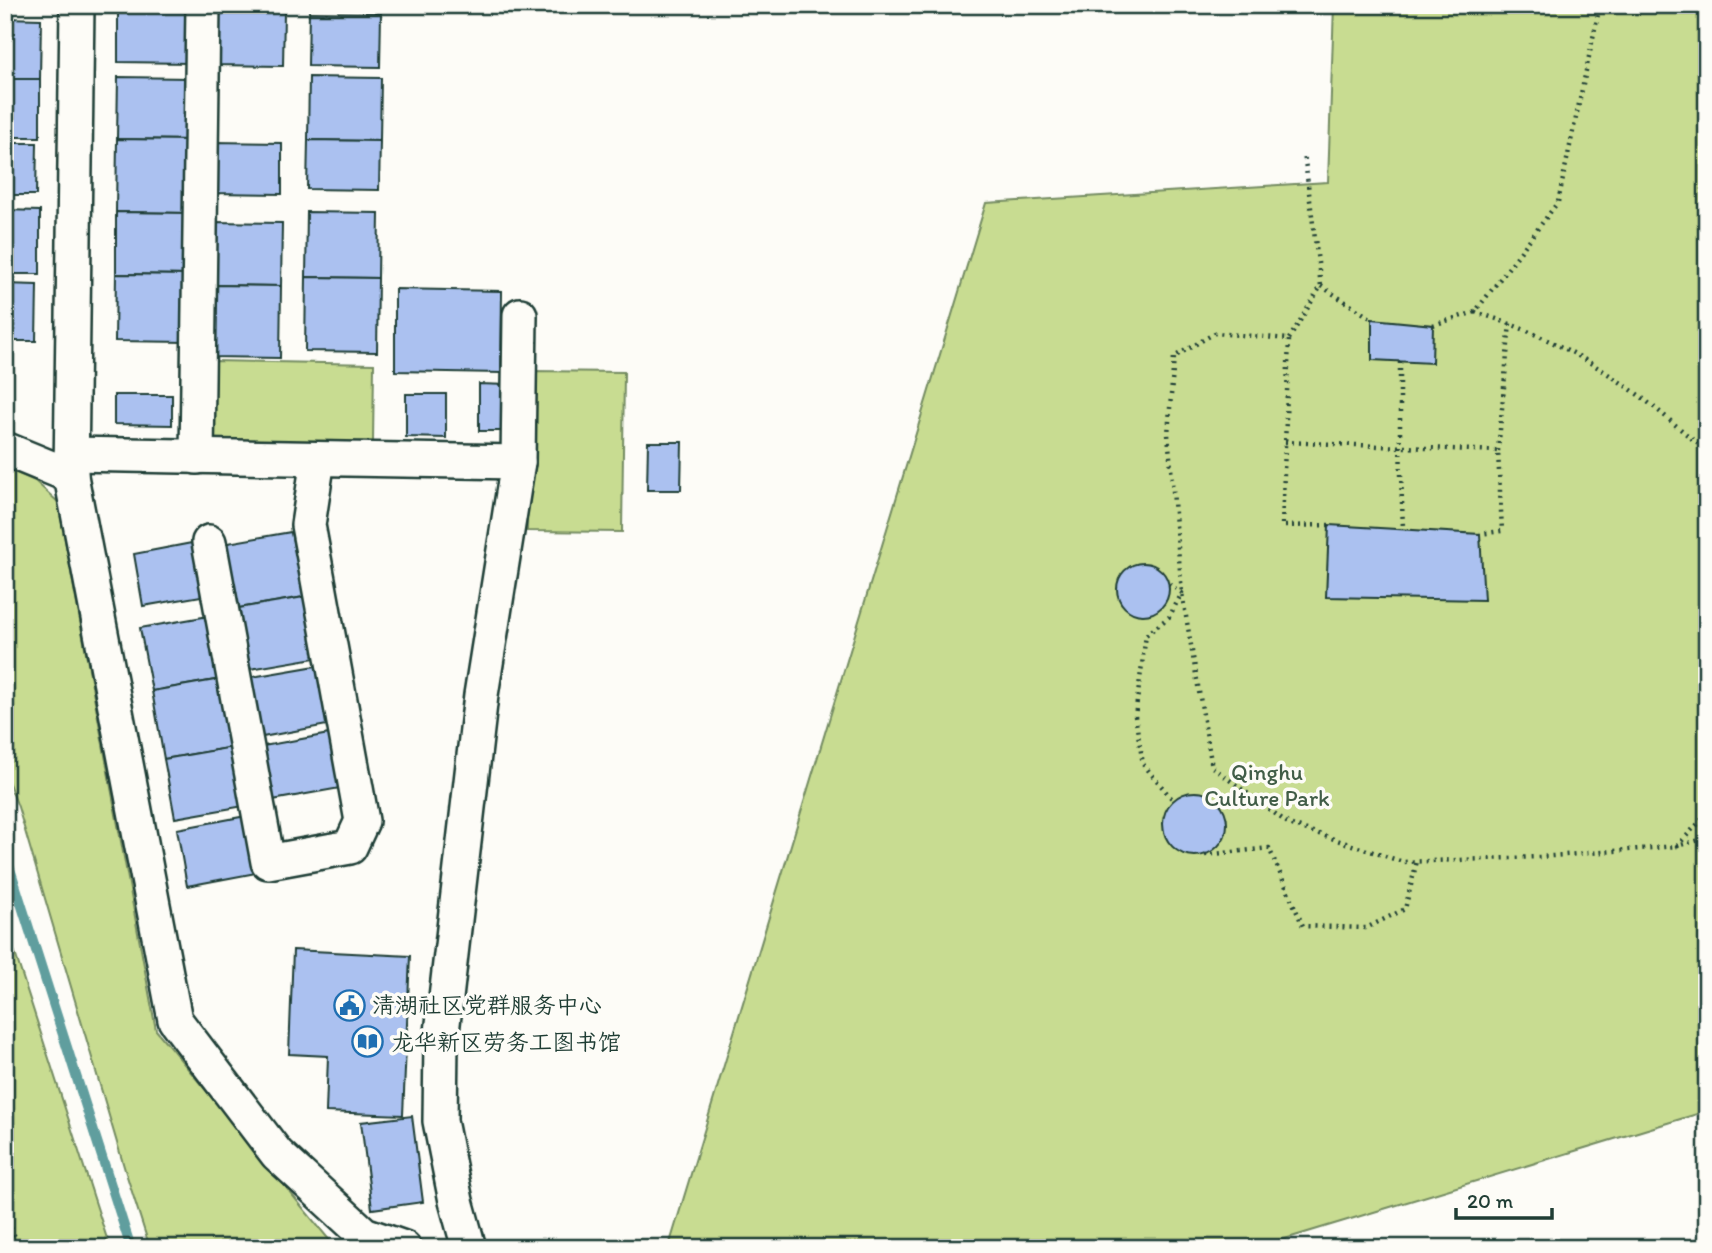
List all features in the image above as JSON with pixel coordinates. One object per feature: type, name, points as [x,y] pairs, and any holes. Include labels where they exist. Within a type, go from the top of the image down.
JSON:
[{"type":"street","points":[[77,5],[71,465],[174,1020],[276,1154],[368,1241],[404,1248]]},
{"type":"street","points":[[197,457],[203,5]]},
{"type":"street","points":[[469,1248],[456,1201],[440,1121],[441,1041],[481,695],[518,463],[520,315]]},
{"type":"street","points":[[5,449],[71,465],[197,457],[518,463]]},
{"type":"street","points":[[209,542],[268,862],[350,847],[362,821],[308,525],[318,459]]},
{"type":"path","points":[[1475,312],[1558,202],[1600,5]]},
{"type":"path","points":[[1304,153],[1321,286],[1289,339],[1282,526],[1329,525]]},
{"type":"path","points":[[1321,286],[1372,319]]},
{"type":"path","points":[[1433,325],[1475,312],[1510,323],[1559,345],[1624,385],[1707,451]]},
{"type":"path","points":[[1480,534],[1502,531],[1498,451],[1510,323]]},
{"type":"path","points":[[1289,339],[1215,333],[1174,357],[1168,434],[1182,593],[1212,767],[1289,824],[1403,862],[1540,857],[1677,846],[1707,838]]},
{"type":"path","points":[[1400,362],[1403,529]]},
{"type":"path","points":[[1285,442],[1498,451]]},
{"type":"path","points":[[1169,584],[1182,593]]},
{"type":"path","points":[[1172,800],[1143,764],[1135,716],[1146,635],[1169,617],[1182,593]]},
{"type":"path","points":[[1677,846],[1707,814]]},
{"type":"path","points":[[1205,855],[1269,848],[1303,926],[1366,928],[1405,909],[1417,861]]},
{"type":"path","points":[[5,1215],[20,1248]]},
{"type":"green space","name":"Qinghu Culture Park","points":[[1334,5],[1707,5],[1707,1111],[1255,1248],[674,1248],[670,1243],[986,203],[1328,182]]},
{"type":"green space","points":[[213,361],[374,364],[373,443],[212,440]]},
{"type":"green space","points":[[529,371],[624,372],[622,532],[527,531]]},
{"type":"green space","points":[[5,468],[35,481],[58,502],[156,1030],[336,1248],[150,1248],[18,807],[5,773]]},
{"type":"green space","points":[[5,922],[110,1248],[5,1248]]},
{"type":"building","points":[[118,9],[191,10],[190,63],[118,62]]},
{"type":"building","points":[[215,10],[284,12],[283,66],[214,65]]},
{"type":"building","points":[[309,12],[381,13],[380,67],[308,66]]},
{"type":"building","points":[[5,18],[41,19],[40,79],[5,79]]},
{"type":"building","points":[[118,77],[190,78],[189,140],[117,139]]},
{"type":"building","points":[[309,77],[381,78],[380,141],[308,140]]},
{"type":"building","points":[[5,79],[40,79],[40,137],[5,137]]},
{"type":"building","points":[[117,139],[189,140],[188,213],[116,212]]},
{"type":"building","points":[[308,140],[380,141],[379,190],[307,189]]},
{"type":"building","points":[[213,142],[282,143],[282,194],[212,193]]},
{"type":"building","points":[[5,143],[37,143],[36,195],[5,195]]},
{"type":"building","points":[[5,210],[40,211],[40,274],[5,274]]},
{"type":"building","points":[[116,212],[188,213],[188,275],[116,274]]},
{"type":"building","points":[[307,212],[379,213],[378,278],[306,277]]},
{"type":"building","points":[[212,222],[282,223],[281,286],[212,285]]},
{"type":"building","points":[[116,274],[188,275],[187,342],[115,341]]},
{"type":"building","points":[[306,277],[378,278],[377,352],[305,351]]},
{"type":"building","points":[[5,284],[37,285],[36,341],[5,341]]},
{"type":"building","points":[[212,285],[281,286],[280,358],[211,357]]},
{"type":"building","points":[[395,289],[502,291],[501,373],[395,371]]},
{"type":"building","points":[[1372,319],[1433,325],[1432,363],[1372,360]]},
{"type":"building","points":[[479,384],[508,385],[508,431],[479,431]]},
{"type":"building","points":[[406,394],[446,394],[446,438],[406,437]]},
{"type":"building","points":[[114,395],[172,395],[172,425],[114,424]]},
{"type":"building","points":[[648,442],[682,442],[681,490],[647,490]]},
{"type":"building","points":[[1329,525],[1480,534],[1484,600],[1326,597]]},
{"type":"building","points":[[291,532],[304,597],[233,609],[222,544]]},
{"type":"building","points":[[197,542],[207,595],[143,606],[134,554]]},
{"type":"building","points":[[1143,563],[1162,570],[1169,589],[1162,608],[1143,615],[1124,608],[1117,589],[1124,570]]},
{"type":"building","points":[[304,597],[315,658],[244,670],[233,609]]},
{"type":"building","points":[[209,616],[221,679],[152,691],[140,628]]},
{"type":"building","points":[[316,666],[327,725],[257,738],[246,678]]},
{"type":"building","points":[[221,679],[233,747],[164,759],[152,691]]},
{"type":"building","points":[[329,734],[340,788],[267,801],[258,747]]},
{"type":"building","points":[[233,747],[244,806],[175,818],[164,759]]},
{"type":"building","points":[[1189,792],[1201,792],[1218,801],[1225,812],[1225,836],[1218,847],[1201,856],[1189,856],[1177,851],[1168,842],[1163,830],[1163,818],[1168,806],[1177,797]]},
{"type":"building","points":[[246,816],[256,873],[187,886],[177,829]]},
{"type":"building","name":"清湖社区党群服务中心","points":[[293,950],[410,956],[403,1115],[326,1112],[328,1056],[289,1054]]},
{"type":"building","points":[[412,1116],[423,1202],[372,1209],[361,1122]]},
{"type":"waterway","points":[[5,853],[131,1248]]},
{"type":"place","name":"清湖社区党群服务中心","points":[[349,1005]]},
{"type":"place","name":"龙华新区劳务工图书馆","points":[[368,1042]]}]
